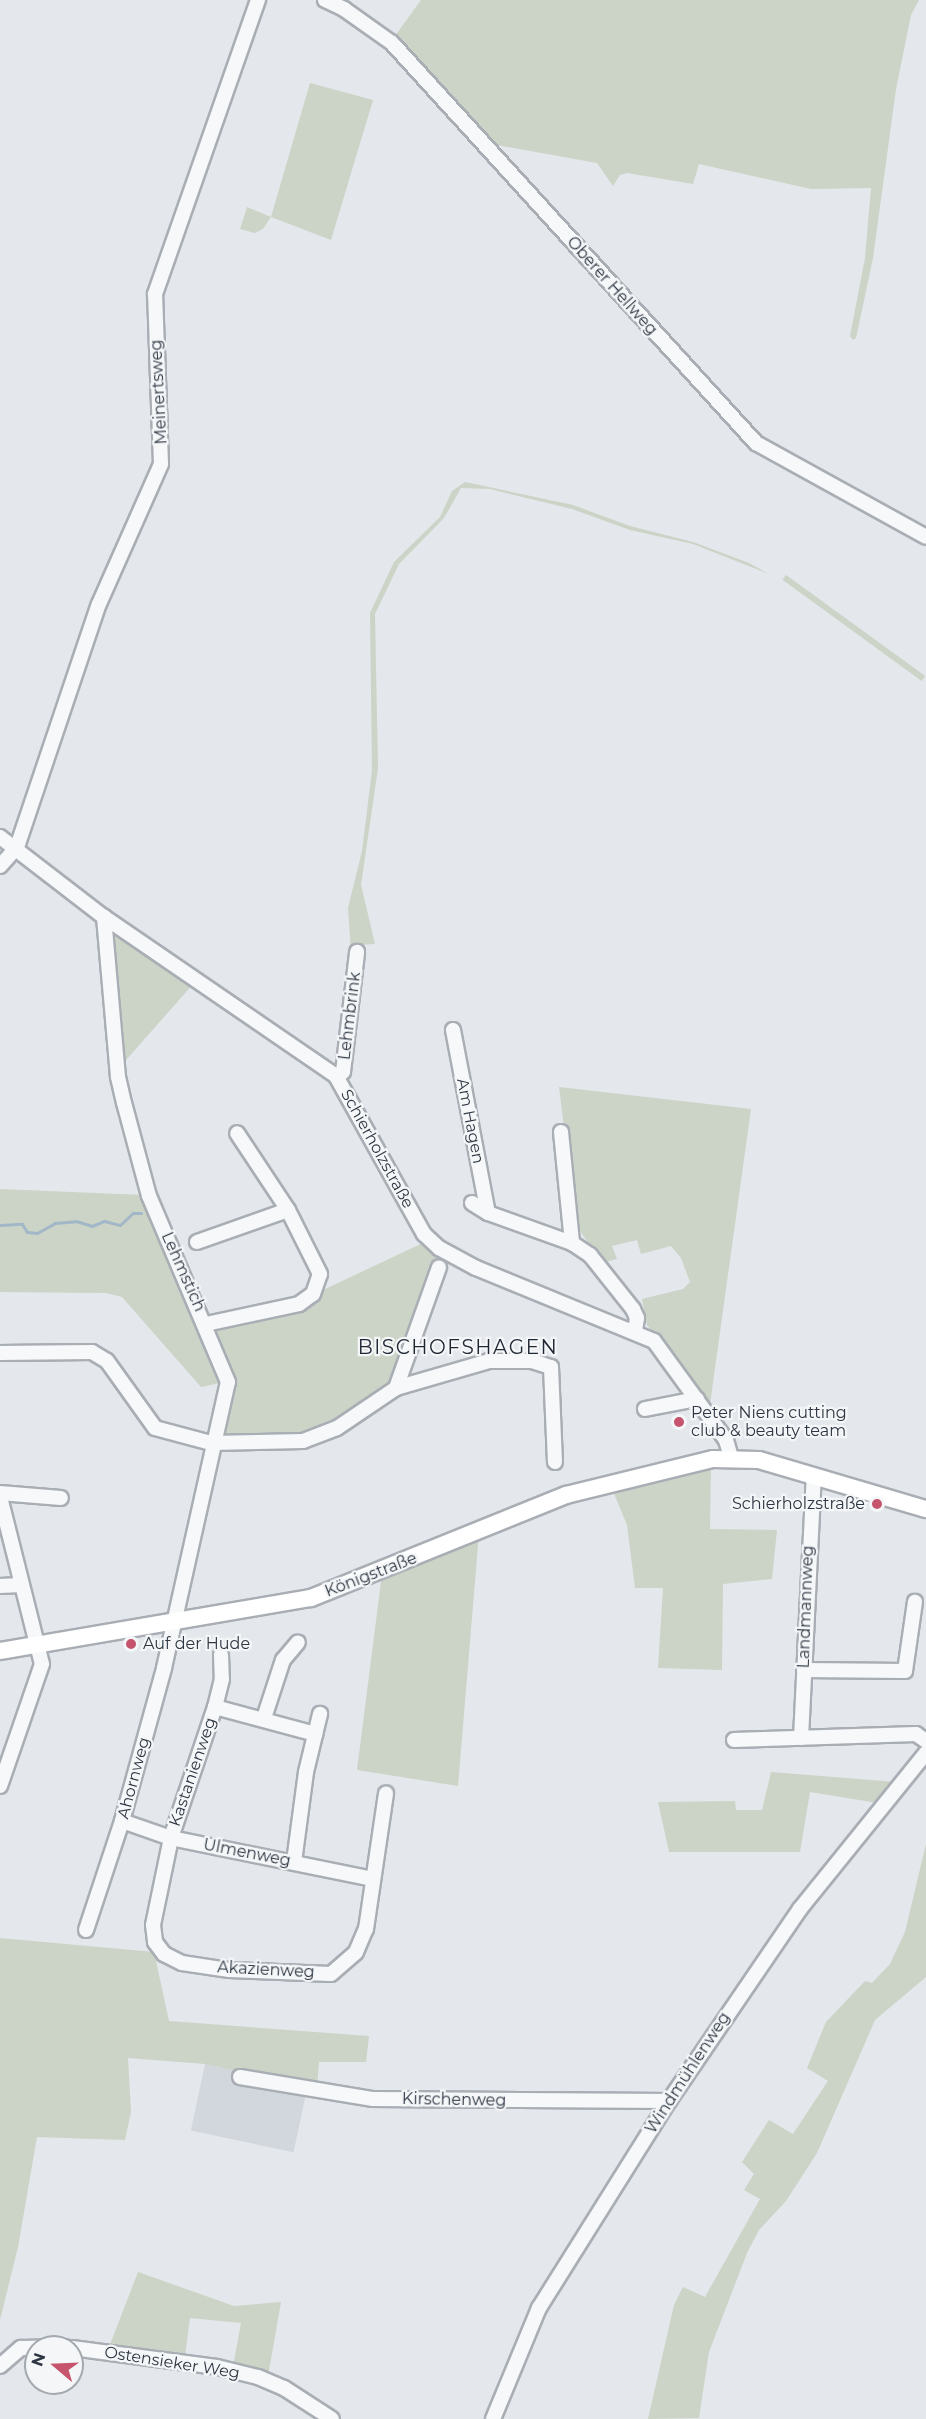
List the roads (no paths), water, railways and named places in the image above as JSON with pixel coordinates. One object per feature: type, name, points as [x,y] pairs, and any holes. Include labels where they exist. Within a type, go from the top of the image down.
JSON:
[{"type":"main road","name":"Königstraße","points":[[0,1651],[311,1598],[566,1495],[638,1475],[731,1458],[759,1460],[926,1509]]},
{"type":"street","name":"Meinertsweg","points":[[16,847],[99,604],[161,464],[155,294],[258,0]]},
{"type":"street","name":"Oberer Hellweg","points":[[326,0],[344,9],[392,43],[756,443],[926,537]]},
{"type":"street","name":"Schierholzstraße","points":[[0,837],[16,847],[104,917],[336,1076],[424,1234],[439,1248],[476,1268],[635,1331],[654,1341],[726,1440],[731,1458]]},
{"type":"street","points":[[0,866],[16,847]]},
{"type":"street","name":"Lehmstich","points":[[104,917],[108,983],[124,1103],[149,1196],[206,1324],[228,1382],[211,1443],[172,1623]]},
{"type":"street","name":"Lehmbrink","points":[[336,1076],[343,1072],[357,952]]},
{"type":"street","name":"Am Hagen","points":[[453,1030],[488,1213]]},
{"type":"street","points":[[561,1132],[572,1243]]},
{"type":"street","points":[[206,1324],[299,1304],[313,1294],[320,1274],[314,1256],[288,1210],[237,1133]]},
{"type":"street","points":[[472,1203],[488,1213],[572,1243],[590,1255],[633,1309],[637,1318],[635,1331]]},
{"type":"street","points":[[197,1242],[288,1210]]},
{"type":"street","points":[[396,1388],[439,1267]]},
{"type":"street","points":[[0,1353],[92,1352],[106,1361],[155,1428],[211,1443],[303,1441],[337,1428],[396,1388],[489,1361],[532,1361],[551,1367],[555,1462]]},
{"type":"street","points":[[645,1410],[697,1399]]},
{"type":"street","name":"Landmannweg","points":[[801,1738],[814,1476]]},
{"type":"street","points":[[0,1785],[42,1664],[39,1644],[21,1585],[0,1495],[61,1498]]},
{"type":"street","points":[[0,1586],[21,1585]]},
{"type":"street","points":[[804,1670],[905,1671],[915,1602]]},
{"type":"street","name":"Ahornweg","points":[[86,1930],[122,1821],[164,1668],[172,1623]]},
{"type":"street","points":[[264,1718],[283,1660],[298,1642]]},
{"type":"street","name":"Kastanienweg","points":[[171,1838],[215,1707],[223,1671],[221,1655]]},
{"type":"street","name":"Kastanienweg","points":[[215,1707],[264,1718],[315,1734]]},
{"type":"street","points":[[294,1862],[320,1714]]},
{"type":"street","points":[[734,1740],[916,1734],[926,1741]]},
{"type":"street","name":"Windmühlenweg","points":[[493,2419],[538,2308],[669,2101],[800,1909],[926,1753]]},
{"type":"street","name":"Akazienweg","points":[[171,1838],[153,1925],[160,1948],[182,1963],[228,1970],[331,1974],[360,1944],[366,1929],[386,1793]]},
{"type":"street","name":"Ulmenweg","points":[[122,1821],[171,1838],[374,1879]]},
{"type":"street","name":"Kirschenweg","points":[[240,2077],[373,2099],[669,2101]]},
{"type":"street","points":[[0,2366],[24,2348]]},
{"type":"street","name":"Ostensieker Weg","points":[[84,2350],[217,2367],[258,2377],[284,2388],[332,2419]]},
{"type":"waterway","points":[[0,1225],[22,1224],[27,1232],[37,1233],[55,1223],[76,1221],[92,1226],[104,1221],[120,1225],[133,1213],[141,1213]]},
{"type":"place","name":"Peter Niens cutting club & beauty team","points":[[679,1422]]},
{"type":"place","name":"Schierholzstraße","points":[[877,1504]]},
{"type":"place","name":"Auf der Hude","points":[[131,1644]]},
{"type":"district","name":"BISCHOFSHAGEN","points":[[458,1347]]}]
